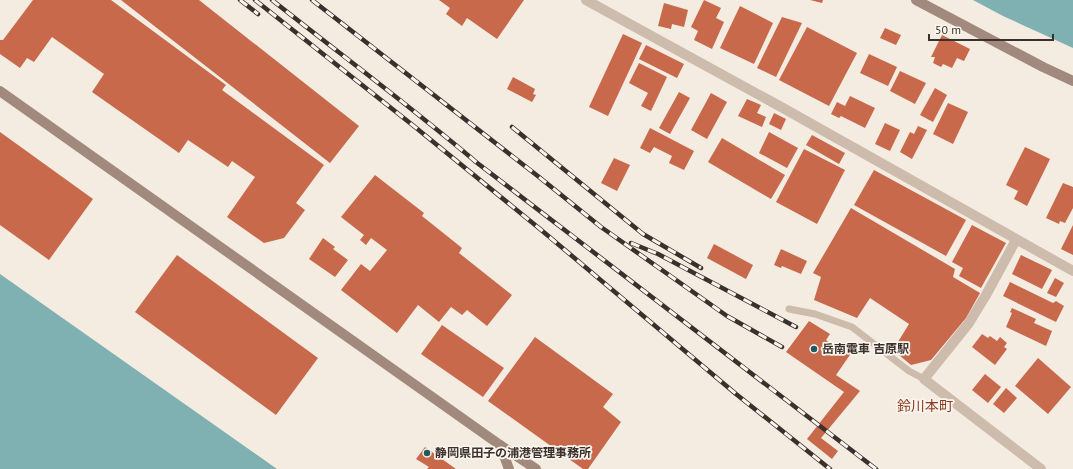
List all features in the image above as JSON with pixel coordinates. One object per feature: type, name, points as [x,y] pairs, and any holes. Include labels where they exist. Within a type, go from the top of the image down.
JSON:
[{"type":"street","points":[[586,0],[783,108],[1073,272]]},
{"type":"street","points":[[916,0],[1073,82]]},
{"type":"street","points":[[0,91],[536,469]]},
{"type":"street","points":[[1016,240],[969,323],[924,379],[1041,469]]},
{"type":"street","points":[[500,445],[509,469]]},
{"type":"lane","points":[[789,309],[815,314],[852,327],[909,371],[924,379]]},
{"type":"water","points":[[973,0],[1073,0],[1073,48],[1003,16]]},
{"type":"water","points":[[0,274],[277,469],[0,469]]},
{"type":"building","points":[[33,0],[111,0],[226,85],[222,90],[324,165],[296,203],[305,210],[284,238],[264,243],[227,217],[255,177],[232,161],[228,167],[188,140],[179,153],[92,92],[104,74],[52,37],[34,62],[27,58],[20,68],[0,54],[0,40],[3,40]]},
{"type":"building","points":[[121,0],[199,0],[359,126],[330,163]]},
{"type":"building","points":[[439,0],[524,0],[497,39],[467,18],[462,26],[446,14],[450,8]]},
{"type":"building","points":[[704,0],[721,8],[716,18],[724,22],[712,49],[694,40],[698,31],[691,27]]},
{"type":"building","points":[[810,0],[823,0],[822,3]]},
{"type":"building","points":[[664,3],[688,10],[684,27],[672,24],[671,29],[658,26]]},
{"type":"building","points":[[740,6],[773,23],[754,64],[720,48]]},
{"type":"building","points":[[782,17],[802,23],[776,77],[757,68]]},
{"type":"building","points":[[807,27],[857,53],[829,106],[779,80]]},
{"type":"building","points":[[885,28],[901,35],[896,45],[880,38]]},
{"type":"building","points":[[623,34],[642,43],[608,116],[589,107]]},
{"type":"building","points":[[942,35],[970,49],[964,61],[957,58],[952,68],[943,64],[941,67],[933,63],[935,57],[931,57]]},
{"type":"building","points":[[646,45],[684,64],[677,78],[639,59]]},
{"type":"building","points":[[869,54],[897,67],[888,86],[860,73]]},
{"type":"building","points":[[639,63],[667,77],[651,111],[641,106],[648,93],[629,83]]},
{"type":"building","points":[[900,71],[926,83],[915,104],[890,91]]},
{"type":"building","points":[[513,77],[535,89],[533,94],[536,95],[532,102],[507,89]]},
{"type":"building","points":[[935,88],[947,95],[933,122],[920,115]]},
{"type":"building","points":[[679,92],[690,98],[670,134],[659,128]]},
{"type":"building","points":[[711,93],[727,102],[707,139],[691,130]]},
{"type":"building","points":[[850,96],[875,108],[865,128],[841,116],[839,118],[831,114],[837,102],[845,106]]},
{"type":"building","points":[[747,99],[761,105],[757,113],[766,117],[762,127],[738,116]]},
{"type":"building","points":[[948,103],[968,112],[953,144],[933,134]]},
{"type":"building","points":[[774,113],[786,119],[781,130],[769,124]]},
{"type":"building","points":[[885,123],[900,130],[890,151],[875,144]]},
{"type":"building","points":[[918,126],[927,130],[912,159],[900,152],[910,132],[914,134]]},
{"type":"building","points":[[650,128],[694,151],[684,170],[669,163],[672,156],[654,147],[650,153],[640,148]]},
{"type":"building","points":[[0,132],[93,199],[49,260],[0,225]]},
{"type":"building","points":[[769,132],[798,148],[787,168],[759,153]]},
{"type":"building","points":[[812,135],[845,153],[839,164],[806,145]]},
{"type":"building","points":[[722,138],[785,175],[771,199],[708,162]]},
{"type":"building","points":[[1025,147],[1050,159],[1027,206],[1014,199],[1018,191],[1006,185]]},
{"type":"building","points":[[804,149],[845,170],[817,224],[776,202]]},
{"type":"building","points":[[614,158],[630,165],[617,191],[601,183]]},
{"type":"building","points":[[874,170],[966,220],[946,256],[854,205]]},
{"type":"building","points":[[375,175],[424,213],[422,216],[462,248],[459,253],[512,295],[487,326],[467,310],[462,315],[451,307],[439,322],[418,305],[397,333],[341,290],[361,264],[370,271],[387,250],[371,238],[366,245],[360,240],[364,235],[341,217]]},
{"type":"building","points":[[1063,183],[1073,187],[1073,208],[1065,223],[1060,221],[1059,224],[1046,218]]},
{"type":"building","points":[[851,208],[955,269],[953,277],[980,293],[966,318],[931,360],[911,365],[893,350],[909,324],[870,298],[857,318],[814,300],[821,277],[813,273]]},
{"type":"building","points":[[972,225],[1006,243],[981,288],[959,276],[963,268],[952,262]]},
{"type":"building","points":[[1073,225],[1073,255],[1061,249]]},
{"type":"building","points":[[323,238],[335,247],[333,249],[348,260],[335,277],[309,259]]},
{"type":"building","points":[[714,244],[753,265],[746,279],[707,258]]},
{"type":"building","points":[[781,249],[807,261],[801,274],[782,266],[781,268],[774,265]]},
{"type":"building","points":[[177,255],[318,358],[276,415],[135,312]]},
{"type":"building","points":[[1021,255],[1052,270],[1042,289],[1012,274]]},
{"type":"building","points":[[1055,278],[1064,283],[1056,297],[1047,293]]},
{"type":"building","points":[[1010,282],[1053,303],[1056,301],[1064,306],[1056,322],[1003,296]]},
{"type":"building","points":[[1012,308],[1036,319],[1034,323],[1052,331],[1046,346],[1006,327],[1012,313],[1010,312]]},
{"type":"building","points":[[809,321],[830,334],[826,340],[830,343],[835,345],[836,343],[841,346],[844,342],[854,349],[836,375],[860,391],[821,438],[838,451],[832,459],[807,439],[844,392],[786,352]]},
{"type":"building","points":[[442,325],[504,368],[483,397],[421,354]]},
{"type":"building","points":[[982,334],[988,338],[990,336],[997,341],[1000,337],[1007,343],[1004,347],[1007,349],[995,365],[972,347]]},
{"type":"building","points":[[535,337],[613,394],[603,407],[621,422],[588,469],[583,469],[488,401]]},
{"type":"building","points":[[1038,358],[1071,387],[1048,414],[1015,386]]},
{"type":"building","points":[[985,374],[1001,387],[988,403],[972,390]]},
{"type":"building","points":[[1006,388],[1017,398],[1004,413],[993,404]]},
{"type":"building","name":"静岡県田子の浦港管理事務所","points":[[425,447],[456,469],[427,469],[429,467],[416,459]]},
{"type":"railway","points":[[240,0],[258,14]]},
{"type":"railway","points":[[255,0],[415,127],[540,229],[736,394],[830,469]]},
{"type":"railway","points":[[272,0],[400,100],[476,162],[876,469]]},
{"type":"railway","points":[[312,0],[601,227],[727,316],[782,347]]},
{"type":"railway","points":[[512,127],[643,234],[701,268]]},
{"type":"railway","points":[[631,243],[658,254],[796,327]]},
{"type":"place","name":"岳南電車 吉原駅","points":[[814,349]]},
{"type":"place","name":"静岡県田子の浦港管理事務所","points":[[427,453]]},
{"type":"district","name":"鈴川本町","points":[[925,406]]}]
